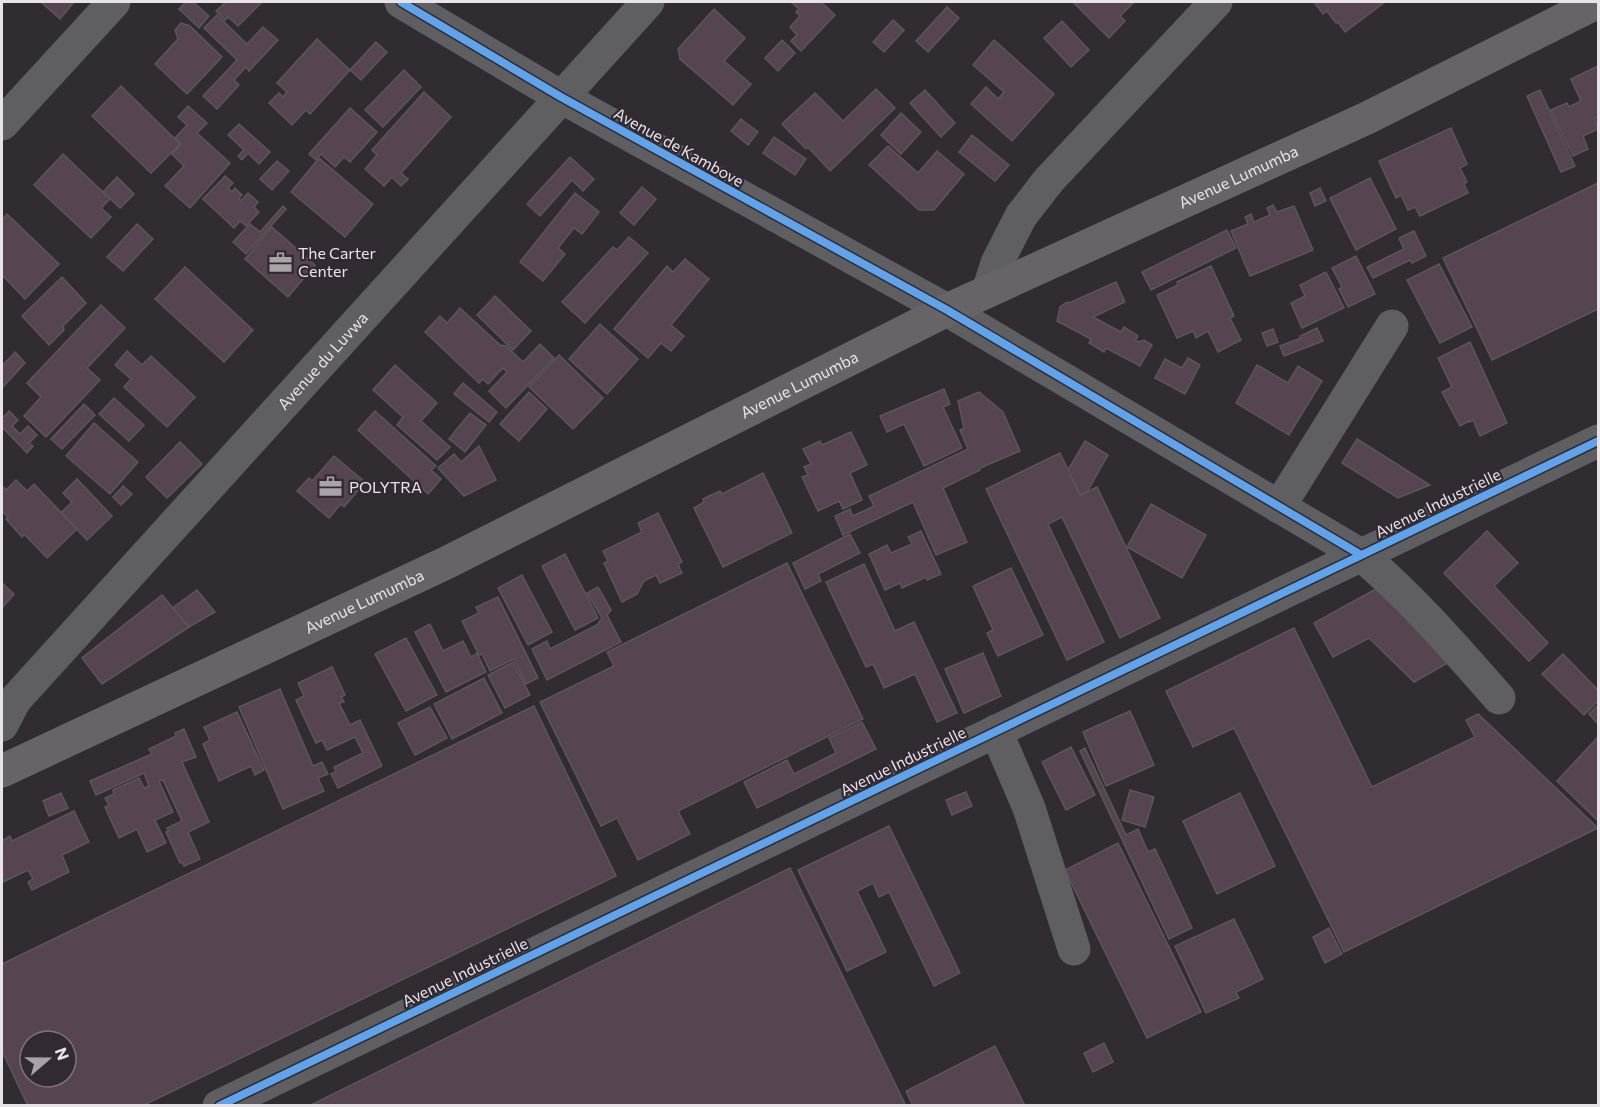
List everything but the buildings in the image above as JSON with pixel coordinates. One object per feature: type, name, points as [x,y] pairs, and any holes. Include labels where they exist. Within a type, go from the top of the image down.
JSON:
[{"type":"highway","name":"Avenue Lumumba","points":[[2,771],[446,563],[947,310],[1367,118],[1599,2]]},
{"type":"street","points":[[2,124],[114,2]]},
{"type":"street","name":"Avenue de Kambove","points":[[401,2],[561,97],[947,310],[1361,555],[1412,602],[1499,698]]},
{"type":"street","name":"Avenue du Luvwa","points":[[2,725],[15,700],[648,2]]},
{"type":"street","points":[[988,291],[997,263],[1021,216],[1049,180],[1216,2]]},
{"type":"street","points":[[1279,507],[1392,327]]},
{"type":"street","name":"Avenue Industrielle","points":[[219,1106],[1599,441]]},
{"type":"street","points":[[996,731],[1029,808],[1074,949]]},
{"type":"cycle path","points":[[401,2],[561,97],[947,310],[1361,555]]},
{"type":"cycle path","points":[[219,1106],[1598,441]]},
{"type":"place","name":"The Carter Center","points":[[280,262]]},
{"type":"place","name":"POLYTRA","points":[[331,487]]}]
